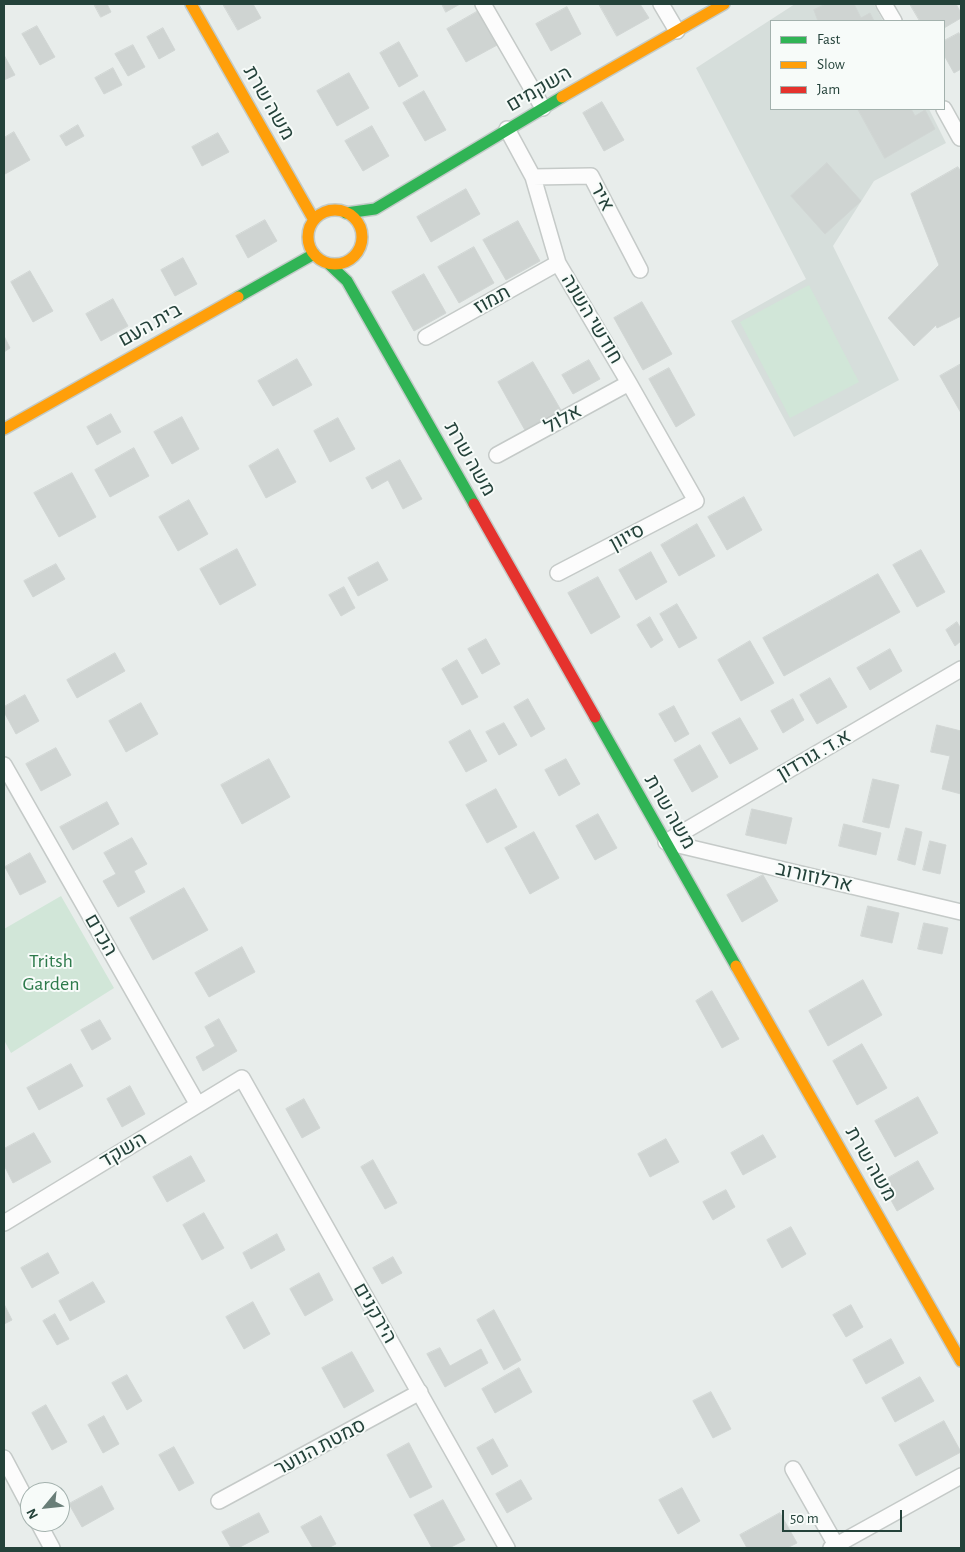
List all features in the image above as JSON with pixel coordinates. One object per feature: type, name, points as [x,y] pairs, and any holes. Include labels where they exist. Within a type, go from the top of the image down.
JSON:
[{"type":"street","name":"משה שרת","points":[[191,4],[314,220]]},
{"type":"street","points":[[482,4],[543,108]]},
{"type":"street","points":[[661,4],[677,31]]},
{"type":"street","name":"השקמים","points":[[346,213],[375,209],[507,129],[724,4]]},
{"type":"street","points":[[884,4],[893,20]]},
{"type":"street","points":[[945,110],[960,138]]},
{"type":"street","name":"חודשי השנה","points":[[507,129],[533,177],[558,263],[696,501]]},
{"type":"street","name":"איר","points":[[533,177],[591,176],[640,270]]},
{"type":"street","points":[[362,242],[362,233],[354,218],[338,210],[321,214],[314,220],[308,237],[314,254],[320,260],[328,264],[346,262],[359,250],[362,242],[367,225],[375,209]]},
{"type":"street","name":"בית העם","points":[[4,429],[314,254]]},
{"type":"street","points":[[347,281],[353,257]]},
{"type":"street","name":"תמוז","points":[[426,337],[558,263]]},
{"type":"street","name":"משה שרת","points":[[328,264],[347,281],[961,1361]]},
{"type":"street","name":"אלול","points":[[497,455],[629,383]]},
{"type":"street","name":"סיוון","points":[[558,573],[696,501]]},
{"type":"street","name":"א.ד. גורדון","points":[[666,842],[961,669]]},
{"type":"street","name":"הכרם","points":[[4,764],[198,1105]]},
{"type":"street","name":"ארלוזורוב","points":[[666,842],[961,912]]},
{"type":"street","name":"השקד","points":[[4,1223],[242,1078]]},
{"type":"street","name":"הירקנים","points":[[242,1078],[508,1548]]},
{"type":"street","name":"סמטת הנוער","points":[[219,1501],[420,1392]]},
{"type":"street","points":[[4,1458],[20,1488]]},
{"type":"street","points":[[793,1469],[833,1547],[961,1476]]},
{"type":"street","points":[[43,1532],[52,1548]]},
{"type":"shaded area","points":[[795,4],[874,4],[882,20],[770,20]]},
{"type":"shaded area","points":[[770,20],[770,110],[930,110],[946,143],[874,181],[833,246],[899,380],[794,437],[731,321],[806,279],[696,68]]},
{"type":"green space","points":[[809,285],[859,382],[790,418],[740,322]]},
{"type":"green space","name":"Tritsh Garden","points":[[61,896],[114,988],[11,1053],[4,1040],[4,929]]},
{"type":"building","points":[[94,4],[107,4],[111,12],[101,17]]},
{"type":"building","points":[[223,4],[253,4],[261,18],[238,30]]},
{"type":"building","points":[[442,4],[460,4],[446,12]]},
{"type":"building","points":[[599,4],[640,4],[649,18],[617,36]]},
{"type":"building","points":[[826,4],[854,4],[861,18],[870,13],[874,20],[818,20],[814,10]]},
{"type":"building","points":[[910,4],[956,4],[961,13],[961,18],[945,27],[945,20],[919,20]]},
{"type":"building","points":[[567,7],[581,34],[551,51],[536,24]]},
{"type":"building","points":[[480,10],[499,44],[466,62],[447,29]]},
{"type":"building","points":[[37,26],[55,57],[40,65],[22,34]]},
{"type":"building","points":[[163,28],[175,50],[159,59],[147,37]]},
{"type":"building","points":[[959,33],[961,38],[961,69],[954,73],[945,57],[945,40]]},
{"type":"building","points":[[399,42],[418,76],[399,87],[380,53]]},
{"type":"building","points":[[133,45],[145,67],[128,76],[115,54]]},
{"type":"building","points":[[4,55],[15,75],[4,80]]},
{"type":"building","points":[[113,68],[122,85],[104,94],[95,78]]},
{"type":"building","points":[[349,73],[369,108],[337,126],[317,91]]},
{"type":"building","points":[[424,91],[446,130],[425,141],[403,103]]},
{"type":"building","points":[[602,102],[624,140],[604,151],[583,113]]},
{"type":"building","points":[[859,110],[912,110],[915,116],[925,110],[935,129],[885,158]]},
{"type":"building","points":[[78,125],[84,136],[66,146],[60,136]]},
{"type":"building","points":[[372,126],[389,156],[363,171],[345,141]]},
{"type":"building","points":[[14,132],[30,160],[5,174],[4,138]]},
{"type":"building","points":[[218,133],[229,152],[202,166],[192,147]]},
{"type":"building","points":[[827,163],[861,201],[825,234],[791,196]]},
{"type":"building","points":[[958,167],[961,172],[961,316],[937,328],[936,325],[914,346],[888,318],[939,265],[911,194]]},
{"type":"building","points":[[466,189],[480,214],[431,242],[417,217]]},
{"type":"building","points":[[265,220],[277,241],[248,258],[236,236]]},
{"type":"building","points":[[518,221],[540,261],[506,280],[483,240]]},
{"type":"building","points":[[474,247],[494,283],[459,303],[438,267]]},
{"type":"building","points":[[183,258],[197,284],[175,296],[161,270]]},
{"type":"building","points":[[30,271],[53,311],[33,322],[11,282]]},
{"type":"building","points":[[424,274],[446,313],[414,331],[392,292]]},
{"type":"building","points":[[113,299],[128,326],[101,341],[86,314]]},
{"type":"building","points":[[642,302],[672,354],[643,370],[614,318]]},
{"type":"building","points":[[4,336],[10,348],[4,352]]},
{"type":"building","points":[[297,359],[312,385],[273,406],[258,381]]},
{"type":"building","points":[[589,360],[600,379],[573,394],[562,375]]},
{"type":"building","points":[[533,362],[562,412],[526,432],[498,382]]},
{"type":"building","points":[[961,364],[961,413],[940,376]]},
{"type":"building","points":[[669,368],[695,415],[676,427],[649,379]]},
{"type":"building","points":[[111,414],[121,432],[97,445],[87,427]]},
{"type":"building","points":[[182,417],[199,449],[172,464],[154,432]]},
{"type":"building","points":[[338,418],[355,449],[330,462],[314,431]]},
{"type":"building","points":[[134,448],[149,476],[110,497],[95,470]]},
{"type":"building","points":[[278,449],[296,482],[266,498],[249,466]]},
{"type":"building","points":[[400,460],[422,499],[403,509],[388,480],[372,489],[366,478]]},
{"type":"building","points":[[72,473],[96,517],[59,537],[34,493]]},
{"type":"building","points":[[744,497],[762,530],[727,550],[708,517]]},
{"type":"building","points":[[189,500],[208,534],[178,551],[159,517]]},
{"type":"building","points":[[697,524],[715,556],[679,576],[661,545]]},
{"type":"building","points":[[237,549],[256,585],[220,605],[200,569]]},
{"type":"building","points":[[921,550],[945,592],[917,607],[893,565]]},
{"type":"building","points":[[651,552],[667,582],[636,600],[619,570]]},
{"type":"building","points":[[378,562],[388,580],[358,596],[348,578]]},
{"type":"building","points":[[56,564],[65,579],[33,597],[24,581]]},
{"type":"building","points":[[878,574],[900,612],[784,676],[763,638]]},
{"type":"building","points":[[598,577],[620,617],[591,634],[568,593]]},
{"type":"building","points":[[344,587],[355,608],[341,616],[329,595]]},
{"type":"building","points":[[677,604],[697,638],[679,648],[660,614]]},
{"type":"building","points":[[650,617],[663,640],[651,648],[637,625]]},
{"type":"building","points":[[957,622],[961,629],[961,641],[955,646],[946,630]]},
{"type":"building","points":[[486,639],[500,664],[482,674],[468,649]]},
{"type":"building","points":[[750,641],[774,683],[741,701],[718,660]]},
{"type":"building","points":[[890,649],[902,671],[870,690],[857,668]]},
{"type":"building","points":[[115,653],[125,671],[77,698],[67,680]]},
{"type":"building","points":[[457,660],[478,697],[462,705],[442,669]]},
{"type":"building","points":[[830,678],[847,707],[817,724],[800,695]]},
{"type":"building","points":[[25,695],[39,721],[16,734],[4,712],[4,707]]},
{"type":"building","points":[[528,699],[545,729],[531,737],[514,707]]},
{"type":"building","points":[[793,699],[804,720],[783,733],[771,711]]},
{"type":"building","points":[[141,703],[158,734],[126,752],[109,721]]},
{"type":"building","points":[[674,706],[689,734],[675,742],[659,714]]},
{"type":"building","points":[[740,718],[758,749],[730,764],[712,733]]},
{"type":"building","points":[[504,723],[517,745],[499,755],[486,732]]},
{"type":"building","points":[[937,725],[961,731],[961,794],[942,789],[950,756],[931,752]]},
{"type":"building","points":[[470,730],[487,761],[466,772],[449,742]]},
{"type":"building","points":[[700,745],[718,777],[692,792],[674,760]]},
{"type":"building","points":[[56,748],[71,775],[41,791],[26,764]]},
{"type":"building","points":[[269,759],[290,797],[242,824],[221,785]]},
{"type":"building","points":[[566,759],[580,784],[559,796],[545,770]]},
{"type":"building","points":[[873,779],[899,785],[889,828],[863,822]]},
{"type":"building","points":[[496,789],[517,827],[487,843],[466,805]]},
{"type":"building","points":[[107,802],[119,824],[73,850],[60,827]]},
{"type":"building","points":[[752,809],[792,818],[786,844],[746,835]]},
{"type":"building","points":[[598,814],[617,848],[595,860],[576,826]]},
{"type":"building","points":[[844,824],[881,833],[876,855],[839,846]]},
{"type":"building","points":[[906,828],[922,832],[915,865],[898,860]]},
{"type":"building","points":[[534,832],[559,878],[530,894],[505,848]]},
{"type":"building","points":[[132,838],[147,864],[134,871],[145,892],[118,907],[103,881],[116,874],[104,853]]},
{"type":"building","points":[[930,841],[946,845],[940,874],[923,870]]},
{"type":"building","points":[[30,853],[46,882],[20,895],[5,867]]},
{"type":"building","points":[[763,875],[778,901],[742,922],[727,895]]},
{"type":"building","points":[[184,888],[208,930],[153,960],[130,918]]},
{"type":"building","points":[[868,906],[899,913],[892,943],[861,936]]},
{"type":"building","points":[[924,923],[948,928],[942,954],[918,949]]},
{"type":"building","points":[[242,947],[255,972],[209,997],[195,973]]},
{"type":"building","points":[[863,980],[882,1015],[828,1046],[809,1011]]},
{"type":"building","points":[[712,991],[739,1039],[722,1048],[696,1001]]},
{"type":"building","points":[[219,1019],[237,1051],[203,1071],[196,1057],[215,1046],[205,1027]]},
{"type":"building","points":[[100,1020],[111,1039],[92,1050],[81,1030]]},
{"type":"building","points":[[862,1044],[887,1088],[857,1105],[833,1061]]},
{"type":"building","points":[[71,1064],[83,1086],[39,1110],[27,1088]]},
{"type":"building","points":[[130,1086],[145,1114],[122,1127],[107,1099]]},
{"type":"building","points":[[918,1097],[938,1133],[895,1157],[875,1121]]},
{"type":"building","points":[[304,1099],[320,1128],[302,1138],[286,1109]]},
{"type":"building","points":[[34,1133],[51,1162],[13,1183],[4,1165],[4,1149]]},
{"type":"building","points":[[763,1135],[776,1157],[743,1175],[731,1153]]},
{"type":"building","points":[[666,1139],[679,1162],[650,1177],[638,1154]]},
{"type":"building","points":[[191,1156],[205,1181],[167,1202],[153,1177]]},
{"type":"building","points":[[373,1160],[397,1203],[385,1209],[361,1167]]},
{"type":"building","points":[[918,1161],[934,1189],[897,1211],[881,1182]]},
{"type":"building","points":[[726,1190],[735,1207],[713,1220],[703,1202]]},
{"type":"building","points":[[204,1213],[224,1248],[202,1260],[183,1225]]},
{"type":"building","points":[[791,1227],[806,1254],[782,1268],[767,1240]]},
{"type":"building","points":[[277,1234],[285,1250],[251,1269],[243,1253]]},
{"type":"building","points":[[48,1253],[59,1273],[32,1288],[21,1268]]},
{"type":"building","points":[[393,1257],[402,1273],[382,1284],[373,1268]]},
{"type":"building","points":[[319,1273],[333,1300],[305,1316],[290,1289]]},
{"type":"building","points":[[93,1282],[105,1302],[70,1321],[59,1301]]},
{"type":"building","points":[[253,1302],[270,1334],[244,1349],[226,1317]]},
{"type":"building","points":[[4,1304],[12,1320],[4,1324]]},
{"type":"building","points":[[851,1305],[863,1327],[846,1337],[833,1315]]},
{"type":"building","points":[[494,1310],[521,1360],[504,1370],[477,1320]]},
{"type":"building","points":[[55,1314],[69,1339],[57,1345],[43,1321]]},
{"type":"building","points":[[891,1339],[904,1363],[866,1384],[853,1360]]},
{"type":"building","points":[[440,1348],[450,1366],[481,1349],[488,1363],[445,1387],[427,1354]]},
{"type":"building","points":[[352,1352],[374,1391],[344,1408],[322,1368]]},
{"type":"building","points":[[519,1368],[532,1392],[495,1413],[482,1389]]},
{"type":"building","points":[[127,1375],[142,1401],[127,1410],[112,1383]]},
{"type":"building","points":[[920,1377],[934,1401],[895,1422],[882,1398]]},
{"type":"building","points":[[711,1392],[731,1429],[713,1438],[693,1401]]},
{"type":"building","points":[[46,1405],[67,1442],[52,1450],[32,1413]]},
{"type":"building","points":[[104,1416],[119,1444],[103,1453],[88,1425]]},
{"type":"building","points":[[944,1421],[961,1452],[916,1476],[899,1445]]},
{"type":"building","points":[[493,1439],[508,1466],[492,1475],[477,1448]]},
{"type":"building","points":[[409,1443],[432,1487],[410,1498],[387,1455]]},
{"type":"building","points":[[174,1447],[194,1483],[179,1491],[159,1455]]},
{"type":"building","points":[[521,1480],[532,1499],[507,1513],[496,1494]]},
{"type":"building","points":[[102,1486],[114,1509],[82,1527],[70,1503]]},
{"type":"building","points":[[682,1488],[700,1521],[678,1534],[659,1500]]},
{"type":"building","points":[[443,1500],[465,1540],[449,1548],[432,1548],[414,1515]]},
{"type":"building","points":[[259,1513],[269,1532],[238,1548],[231,1548],[222,1532]]},
{"type":"building","points":[[780,1513],[797,1543],[787,1548],[747,1548],[740,1535]]},
{"type":"building","points":[[321,1516],[336,1544],[328,1548],[313,1548],[301,1527]]},
{"type":"traffic: fast","points":[[346,213],[375,209],[562,97]]},
{"type":"traffic: fast","points":[[238,297],[314,254]]},
{"type":"traffic: fast","points":[[329,264],[347,281],[474,504]]},
{"type":"traffic: fast","points":[[595,717],[736,966]]},
{"type":"traffic: slow","points":[[191,4],[314,220]]},
{"type":"traffic: slow","points":[[562,97],[724,4]]},
{"type":"traffic: slow","points":[[335,210],[345,212],[354,218],[360,227],[362,237],[360,247],[354,256],[345,262],[335,264],[325,262],[316,256],[310,247],[308,237],[310,227],[316,218],[325,212],[335,210]]},
{"type":"traffic: slow","points":[[4,429],[238,297]]},
{"type":"traffic: slow","points":[[736,966],[961,1361]]},
{"type":"traffic: jam","points":[[474,504],[595,717]]}]
